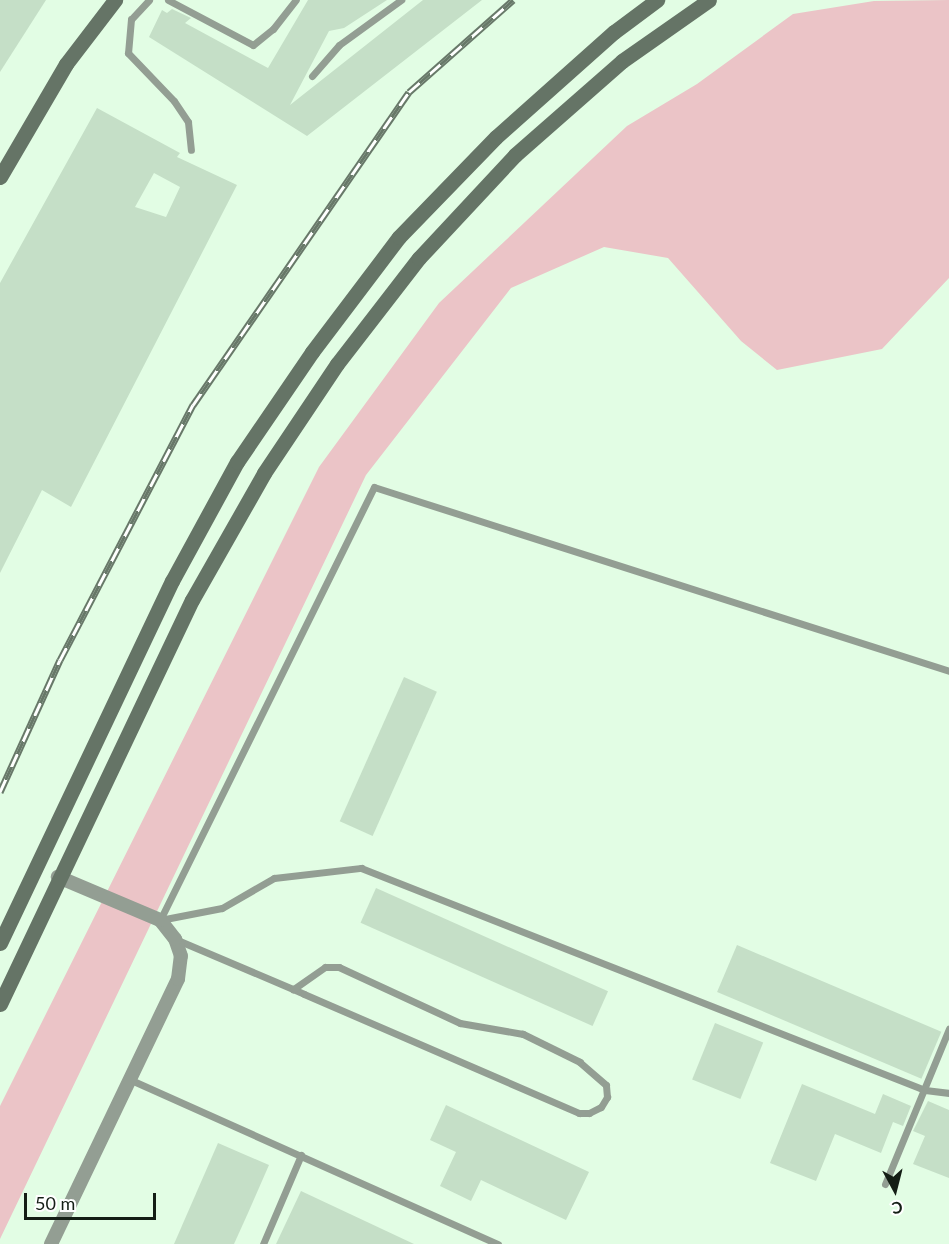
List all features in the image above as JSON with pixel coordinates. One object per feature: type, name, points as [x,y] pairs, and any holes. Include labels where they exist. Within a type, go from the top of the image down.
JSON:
[{"type":"main road","points":[[0,177],[66,64],[116,0]]},
{"type":"main road","points":[[0,944],[172,581],[237,462],[312,352],[399,237],[496,137],[614,32],[657,0]]},
{"type":"main road","points":[[0,1004],[58,877],[192,600],[264,473],[337,364],[419,258],[514,155],[622,61],[709,0]]},
{"type":"street","points":[[51,1244],[178,979],[181,956],[176,939],[160,920],[58,877]]},
{"type":"lane","points":[[149,0],[131,19],[128,53],[174,101],[188,122],[191,150]]},
{"type":"lane","points":[[168,0],[253,45],[273,29],[296,0]]},
{"type":"lane","points":[[312,76],[339,45],[401,0]]},
{"type":"lane","points":[[160,920],[374,487],[949,671]]},
{"type":"lane","points":[[160,920],[222,908],[274,878],[361,868],[925,1090],[949,1093]]},
{"type":"lane","points":[[176,939],[293,990],[579,1113],[589,1113],[601,1107],[607,1096],[606,1085],[580,1062],[523,1034],[460,1023],[339,967],[325,967],[293,990]]},
{"type":"lane","points":[[885,1184],[949,1029]]},
{"type":"lane","points":[[131,1080],[498,1244]]},
{"type":"lane","points":[[263,1244],[301,1155]]},
{"type":"shaded area","points":[[949,0],[949,278],[882,349],[777,370],[741,341],[668,258],[604,247],[511,288],[366,475],[0,1239],[0,1106],[319,467],[439,303],[627,126],[697,84],[793,14],[874,1]]},
{"type":"building","points":[[0,0],[46,0],[0,72]]},
{"type":"building","points":[[308,0],[387,0],[344,28],[329,31],[290,105],[423,0],[482,0],[307,136],[149,37],[162,10],[167,13],[172,9],[191,18],[185,23],[268,68]]},
{"type":"building","points":[[97,108],[180,153],[177,157],[237,185],[71,507],[42,490],[0,573],[0,283]],"holes":[[[154,173],[180,187],[166,217],[135,207]]]},
{"type":"building","points":[[404,677],[437,692],[373,836],[340,821]]},
{"type":"building","points":[[376,888],[608,991],[593,1026],[361,923]]},
{"type":"building","points":[[737,945],[941,1032],[921,1079],[717,992]]},
{"type":"building","points":[[715,1023],[763,1042],[740,1099],[692,1080]]},
{"type":"building","points":[[802,1084],[875,1114],[883,1094],[911,1106],[903,1126],[893,1122],[881,1153],[835,1134],[816,1181],[770,1163]]},
{"type":"building","points":[[928,1101],[949,1110],[949,1178],[913,1164],[925,1136],[913,1131]]},
{"type":"building","points":[[446,1105],[589,1172],[566,1220],[481,1180],[471,1201],[440,1186],[456,1152],[430,1140]]},
{"type":"building","points":[[218,1143],[269,1165],[234,1244],[174,1244]]},
{"type":"building","points":[[301,1191],[414,1244],[276,1244]]},
{"type":"railway","points":[[0,792],[60,660],[193,405],[409,92],[513,0]]}]
